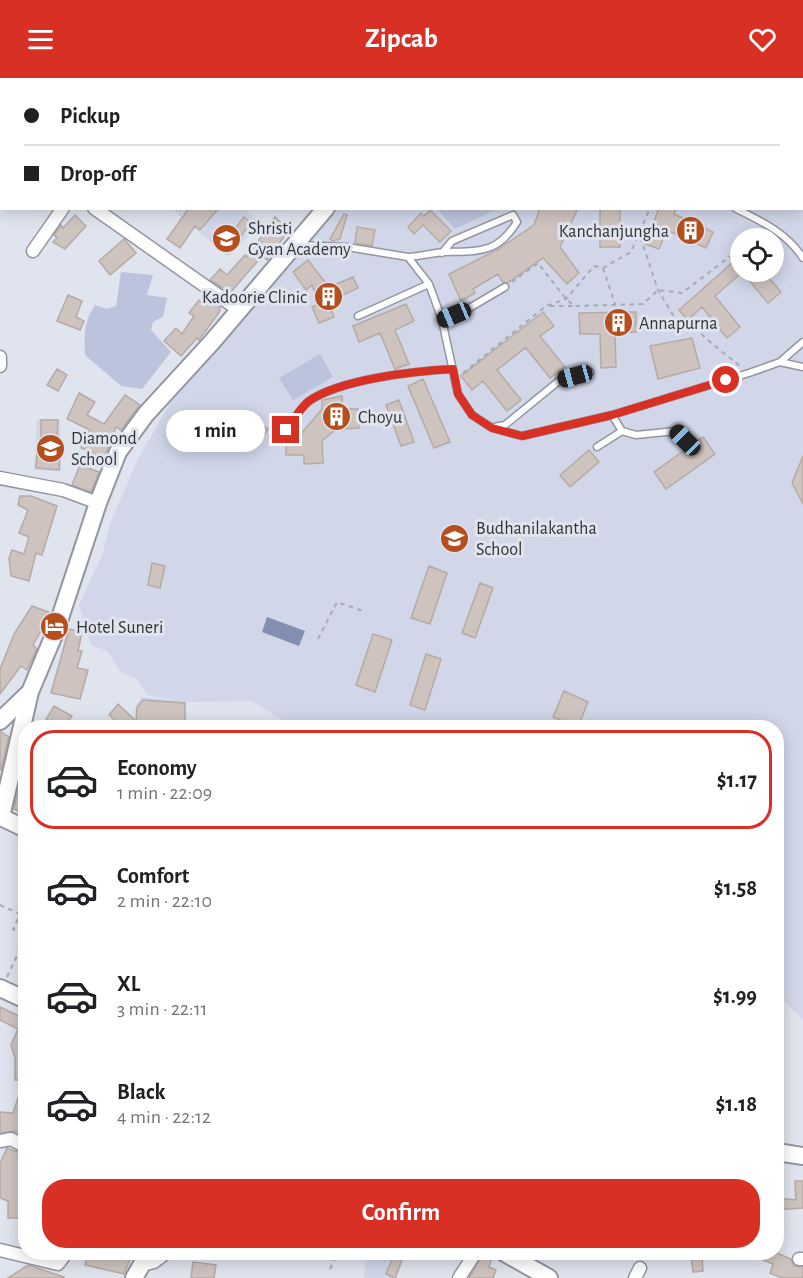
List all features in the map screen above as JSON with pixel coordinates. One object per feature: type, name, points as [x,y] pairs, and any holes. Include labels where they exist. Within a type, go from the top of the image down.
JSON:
[{"type":"main road","points":[[23,720],[30,692],[56,630],[98,503],[118,452],[146,414],[325,210]]},
{"type":"main road","points":[[0,721],[30,692]]},
{"type":"main road","points":[[18,742],[0,818],[18,826]]},
{"type":"main road","points":[[1,989],[18,996]]},
{"type":"main road","points":[[784,1153],[803,1156]]},
{"type":"main road","points":[[517,1260],[548,1278]]},
{"type":"street","points":[[33,251],[62,210]]},
{"type":"street","points":[[97,210],[239,310]]},
{"type":"street","points":[[0,357],[0,366]]},
{"type":"street","points":[[0,478],[63,490],[98,503]]},
{"type":"street","points":[[0,1141],[11,1139],[18,1143]]},
{"type":"street","points":[[0,1250],[18,1254]]},
{"type":"street","points":[[41,1260],[58,1264],[61,1260]]},
{"type":"street","points":[[142,1265],[157,1260]]},
{"type":"street","points":[[459,1278],[471,1260]]},
{"type":"lane","points":[[739,210],[770,226],[792,241],[803,258]]},
{"type":"lane","points":[[296,245],[347,247],[408,257],[442,252],[485,252],[508,237],[517,222],[513,215],[452,241],[442,252]]},
{"type":"lane","points":[[408,257],[429,284],[442,320],[458,394],[472,415],[492,428],[522,436],[612,415],[748,373],[780,362],[803,342]]},
{"type":"lane","points":[[358,316],[429,284]]},
{"type":"lane","points":[[442,320],[466,310],[505,287]]},
{"type":"lane","points":[[780,362],[803,367]]},
{"type":"lane","points":[[286,430],[307,402],[332,390],[409,373],[453,367]]},
{"type":"lane","points":[[492,428],[505,425],[560,380],[590,372]]},
{"type":"lane","points":[[612,415],[622,431],[636,435],[676,431],[685,440]]},
{"type":"lane","points":[[597,447],[622,431]]},
{"type":"path","points":[[453,367],[459,363],[462,373],[546,306],[566,299],[594,266],[603,268],[631,252],[638,230],[649,210]]},
{"type":"path","points":[[628,229],[638,230]]},
{"type":"path","points":[[638,230],[658,290],[682,330],[696,326],[704,337],[748,373]]},
{"type":"path","points":[[658,290],[682,293],[730,256]]},
{"type":"path","points":[[505,287],[538,263],[574,306]]},
{"type":"path","points":[[603,268],[615,304]]},
{"type":"path","points":[[546,306],[643,304],[658,290]]},
{"type":"path","points":[[318,639],[337,602],[363,610]]},
{"type":"path","points":[[0,904],[18,913]]},
{"type":"path","points":[[18,918],[13,929],[18,932]]},
{"type":"path","points":[[1,989],[18,953]]},
{"type":"path","points":[[330,1269],[334,1260]]},
{"type":"shaded area","name":"Shristi Gyan Academy","points":[[173,210],[245,210],[256,220],[257,228],[228,257]]},
{"type":"shaded area","name":"Budhanilakantha School","points":[[335,210],[803,210],[803,1020],[784,1001],[784,720],[282,720],[251,701],[186,702],[187,720],[136,720],[135,709],[141,697],[174,700],[147,695],[138,680],[120,671],[107,651],[91,645],[79,605],[102,555],[111,521],[138,459],[170,403],[287,262]]},
{"type":"shaded area","points":[[438,210],[495,210],[455,229]]},
{"type":"shaded area","points":[[121,272],[153,275],[147,295],[167,298],[163,317],[153,322],[151,330],[171,352],[142,389],[121,386],[85,355],[85,335],[89,317],[95,305],[106,309],[116,306]]},
{"type":"shaded area","points":[[320,354],[333,377],[293,400],[279,378]]},
{"type":"shaded area","name":"Diamond School","points":[[37,419],[59,419],[61,439],[65,441],[61,452],[61,471],[34,470]]},
{"type":"shaded area","points":[[267,617],[305,631],[299,646],[262,632]]},
{"type":"shaded area","points":[[367,1260],[403,1260],[397,1278],[364,1278]]},
{"type":"building","points":[[188,210],[217,210],[200,230],[195,226],[180,248],[167,239]]},
{"type":"building","points":[[430,210],[451,231],[440,242],[423,225],[414,234],[408,227],[421,213],[424,216]]},
{"type":"building","points":[[539,210],[577,210],[560,247],[579,273],[567,284],[543,258],[508,283],[503,282],[498,274],[473,289],[475,293],[461,301],[449,274],[497,250],[534,225]]},
{"type":"building","points":[[600,210],[620,210],[620,247],[600,247]]},
{"type":"building","points":[[658,210],[675,210],[674,214],[713,232],[706,248],[667,230],[659,249],[645,244]]},
{"type":"building","points":[[344,214],[347,215],[340,239],[333,241],[330,239]]},
{"type":"building","points":[[75,215],[86,226],[65,249],[53,242],[57,238],[54,235],[61,225],[63,228]]},
{"type":"building","points":[[244,217],[251,223],[237,241],[230,235]]},
{"type":"building","points":[[275,217],[289,230],[267,260],[262,256],[230,293],[210,280],[220,269],[227,275],[245,255],[247,257]]},
{"type":"building","points":[[357,227],[375,230],[372,246],[355,243]]},
{"type":"building","points":[[124,239],[136,253],[110,275],[99,261]]},
{"type":"building","points":[[308,260],[327,288],[353,277],[358,288],[328,302],[334,317],[319,323],[312,307],[320,304],[312,285],[306,290],[293,272]]},
{"type":"building","points":[[730,265],[731,282],[715,296],[740,327],[727,338],[702,307],[688,320],[679,310]]},
{"type":"building","points":[[750,282],[772,282],[781,292],[768,303]]},
{"type":"building","points":[[68,295],[82,301],[76,317],[84,321],[80,330],[57,321]]},
{"type":"building","points":[[199,300],[208,306],[211,301],[220,307],[220,311],[199,340],[197,338],[181,356],[164,341],[176,328],[182,334],[194,316],[189,313]]},
{"type":"building","points":[[406,304],[414,321],[395,330],[409,364],[395,369],[380,333],[359,342],[353,326]]},
{"type":"building","points":[[543,312],[554,326],[540,336],[565,367],[550,378],[526,348],[524,349],[497,370],[521,400],[507,411],[483,381],[472,390],[461,376]]},
{"type":"building","points":[[636,312],[636,332],[615,333],[616,367],[601,368],[600,334],[580,334],[579,313]]},
{"type":"building","points":[[692,338],[700,368],[658,379],[650,346]]},
{"type":"building","points":[[57,369],[67,375],[58,391],[47,385]]},
{"type":"building","points":[[423,379],[450,442],[434,448],[408,386]]},
{"type":"building","points":[[79,393],[95,402],[87,415],[104,424],[125,395],[140,405],[121,430],[116,427],[104,458],[81,448],[90,430],[67,419]]},
{"type":"building","points":[[342,396],[342,409],[358,409],[359,428],[336,429],[322,441],[323,463],[304,464],[304,455],[286,455],[286,435],[301,434],[322,409],[322,400]]},
{"type":"building","points":[[399,400],[414,442],[401,446],[386,405]]},
{"type":"building","points":[[241,412],[268,429],[260,442],[233,426]]},
{"type":"building","points":[[41,420],[58,420],[57,439],[41,439]]},
{"type":"building","points":[[703,437],[715,454],[666,489],[654,472]]},
{"type":"building","points":[[589,450],[599,462],[570,487],[560,475]]},
{"type":"building","points":[[37,453],[60,456],[59,470],[36,468]]},
{"type":"building","points":[[803,456],[803,504],[792,483]]},
{"type":"building","points":[[80,465],[99,472],[91,492],[72,485]]},
{"type":"building","points":[[20,496],[31,496],[57,506],[42,555],[36,553],[29,581],[11,576],[9,558],[12,550],[24,554],[29,537],[19,533],[28,510],[18,505]]},
{"type":"building","points":[[152,563],[165,566],[160,588],[148,585]]},
{"type":"building","points":[[429,566],[447,573],[430,624],[411,618]]},
{"type":"building","points":[[480,583],[493,588],[475,638],[462,633]]},
{"type":"building","points":[[32,606],[51,613],[33,645],[37,649],[27,670],[21,666],[0,694],[0,669],[14,634]]},
{"type":"building","points":[[69,629],[82,632],[78,651],[82,651],[77,668],[88,670],[80,699],[51,693]]},
{"type":"building","points":[[373,634],[392,640],[375,692],[356,685]]},
{"type":"building","points":[[426,654],[441,659],[425,710],[410,705]]},
{"type":"building","points":[[564,691],[588,702],[581,720],[560,720],[553,717]]},
{"type":"building","points":[[143,700],[185,703],[185,720],[136,720],[137,707]]},
{"type":"building","points":[[118,704],[134,719],[115,720],[109,715]]},
{"type":"building","points":[[54,706],[72,716],[69,720],[46,720]]},
{"type":"building","points":[[0,731],[9,737],[1,770],[0,770]]},
{"type":"building","points":[[18,791],[18,811],[14,809]]},
{"type":"building","points":[[0,1007],[18,1016],[18,1029],[0,1020]]},
{"type":"building","points":[[18,1029],[18,1080],[15,1080],[15,1058],[11,1045]]},
{"type":"building","points":[[18,1098],[18,1133],[14,1131],[0,1133],[0,1112],[13,1113]]},
{"type":"building","points":[[7,1148],[18,1152],[18,1218],[8,1218],[8,1201],[0,1198],[0,1163]]},
{"type":"building","points":[[795,1181],[803,1181],[803,1208],[784,1209],[784,1199],[796,1200]]},
{"type":"building","points":[[784,1256],[791,1259],[794,1266],[803,1267],[803,1278],[782,1278],[770,1273],[773,1264],[763,1260],[784,1260]]},
{"type":"building","points":[[86,1260],[130,1260],[124,1274],[85,1265]]},
{"type":"building","points":[[392,1260],[402,1260],[395,1278],[386,1274]]},
{"type":"building","points":[[479,1260],[491,1260],[489,1267],[496,1270],[493,1278],[469,1278]]},
{"type":"building","points":[[692,1260],[702,1260],[703,1271],[693,1272]]},
{"type":"building","points":[[193,1262],[216,1265],[214,1278],[191,1278]]},
{"type":"building","points":[[28,1265],[64,1277],[64,1278],[8,1278]]},
{"type":"place","name":"Kanchanjungha","points":[[690,231]]},
{"type":"place","name":"Shristi Gyan Academy","points":[[227,238]]},
{"type":"place","name":"Kadoorie Clinic","points":[[328,297]]},
{"type":"place","name":"Annapurna","points":[[618,323]]},
{"type":"place","name":"Choyu","points":[[337,417]]},
{"type":"place","name":"Diamond School","points":[[50,448]]},
{"type":"place","name":"Budhanilakantha School","points":[[455,538]]},
{"type":"place","name":"Hotel Suneri","points":[[55,627]]},
{"type":"route","points":[[286,430],[307,402],[332,390],[432,370],[453,369],[458,394],[472,415],[492,428],[522,436],[612,415],[726,380]]}]
